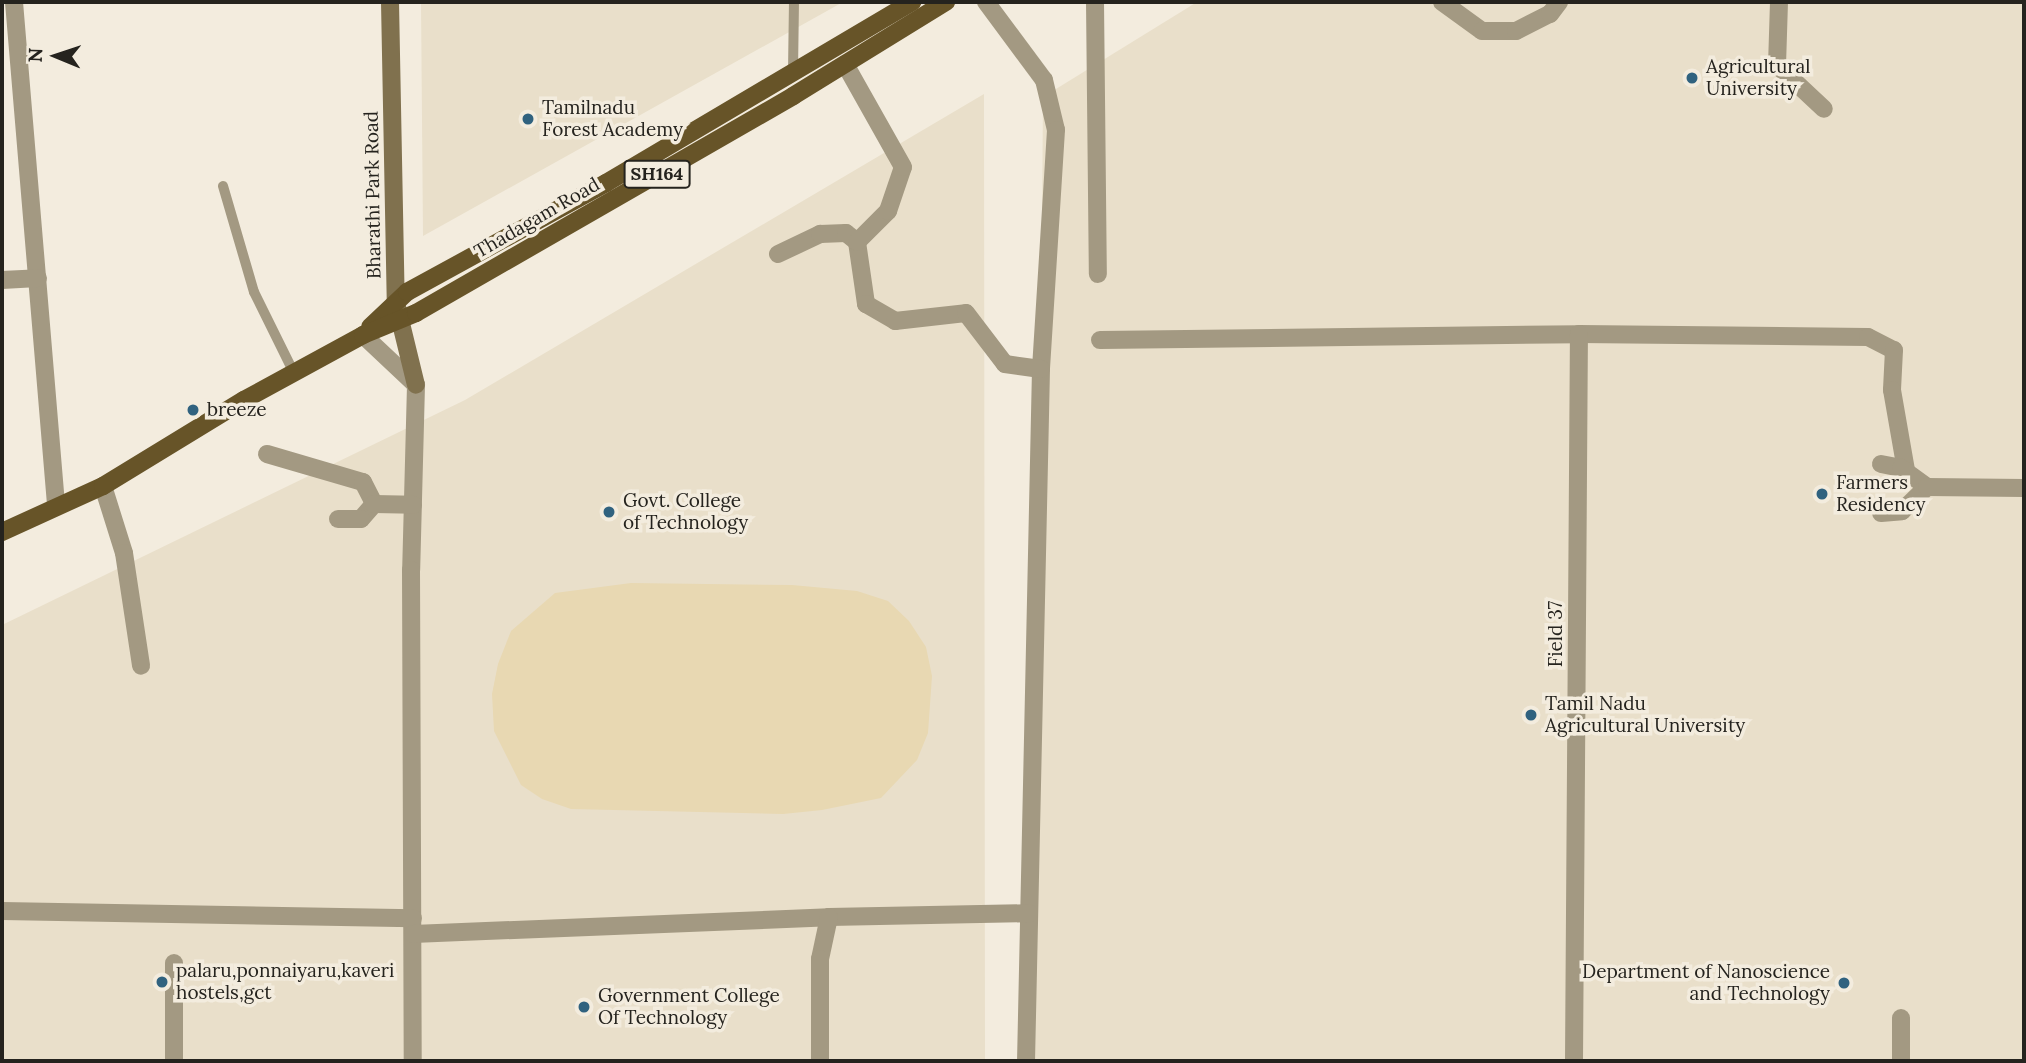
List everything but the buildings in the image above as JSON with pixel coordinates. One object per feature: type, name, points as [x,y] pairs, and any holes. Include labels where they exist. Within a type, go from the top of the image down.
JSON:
[{"type":"main road","name":"Bharathi Park Road","points":[[390,2],[399,310],[416,386]]},
{"type":"main road","name":"Thadagam Road","points":[[399,310],[407,292],[606,183],[912,2]]},
{"type":"main road","name":"Thadagam Road","points":[[2,532],[56,504],[103,486],[363,335],[399,310],[845,64],[946,2]]},
{"type":"street","points":[[14,2],[56,504]]},
{"type":"street","points":[[986,2],[1044,80],[1056,130],[1041,369],[1026,1061]]},
{"type":"street","points":[[1095,2],[1097,274]]},
{"type":"street","points":[[1442,2],[1482,31],[1516,31],[1550,14],[1559,2]]},
{"type":"street","points":[[1779,2],[1777,65],[1824,108]]},
{"type":"street","points":[[845,64],[903,167],[888,211],[857,242]]},
{"type":"street","points":[[778,254],[820,234],[846,233],[857,242],[866,303],[895,321],[966,313],[1005,364],[1041,369]]},
{"type":"street","points":[[2,280],[38,278]]},
{"type":"street","points":[[1100,340],[1579,334],[1868,337],[1894,350],[1892,390],[1906,470]]},
{"type":"street","name":"Field 37","points":[[1573,1061],[1579,334]]},
{"type":"street","points":[[363,335],[416,386],[413,505],[413,1061]]},
{"type":"street","points":[[267,454],[363,482],[373,504]]},
{"type":"street","points":[[1881,464],[1906,470],[1927,487],[2024,488]]},
{"type":"street","points":[[103,486],[124,553],[141,666]]},
{"type":"street","points":[[1881,513],[1902,511],[1927,487]]},
{"type":"street","points":[[373,504],[413,505]]},
{"type":"street","points":[[338,520],[361,519],[373,504]]},
{"type":"street","points":[[2,911],[413,926],[1029,913]]},
{"type":"street","points":[[820,1061],[820,959],[829,917]]},
{"type":"street","points":[[174,963],[174,1061]]},
{"type":"street","points":[[1901,1018],[1901,1061]]},
{"type":"lane","points":[[793,72],[794,2]]},
{"type":"lane","points":[[223,186],[254,292],[294,373]]},
{"type":"shaded area","name":"Tamilnadu Forest Academy","points":[[421,2],[843,2],[423,236]]},
{"type":"shaded area","name":"Tamil Nadu Agricultural University","points":[[1197,2],[2024,2],[2024,1061],[1035,1061],[1043,97]]},
{"type":"shaded area","name":"Govt. College of Technology","points":[[984,94],[985,1061],[2,1061],[2,625],[465,400]]},
{"type":"shaded area","points":[[631,583],[792,585],[857,591],[888,601],[909,621],[926,647],[932,676],[928,733],[917,760],[881,798],[822,810],[783,814],[571,809],[542,799],[521,785],[494,731],[492,694],[498,664],[511,631],[555,593]]},
{"type":"place","name":"Agricultural University","points":[[1692,78]]},
{"type":"place","name":"Tamilnadu Forest Academy","points":[[528,119]]},
{"type":"place","name":"breeze","points":[[193,410]]},
{"type":"place","name":"Farmers Residency","points":[[1822,494]]},
{"type":"place","name":"Govt. College of Technology","points":[[609,512]]},
{"type":"place","name":"Tamil Nadu Agricultural University","points":[[1531,715]]},
{"type":"place","name":"palaru,ponnaiyaru,kaveri hostels,gct","points":[[162,982]]},
{"type":"place","name":"Department of Nanoscience and Technology","points":[[1844,983]]},
{"type":"place","name":"Government College Of Technology","points":[[584,1007]]}]
